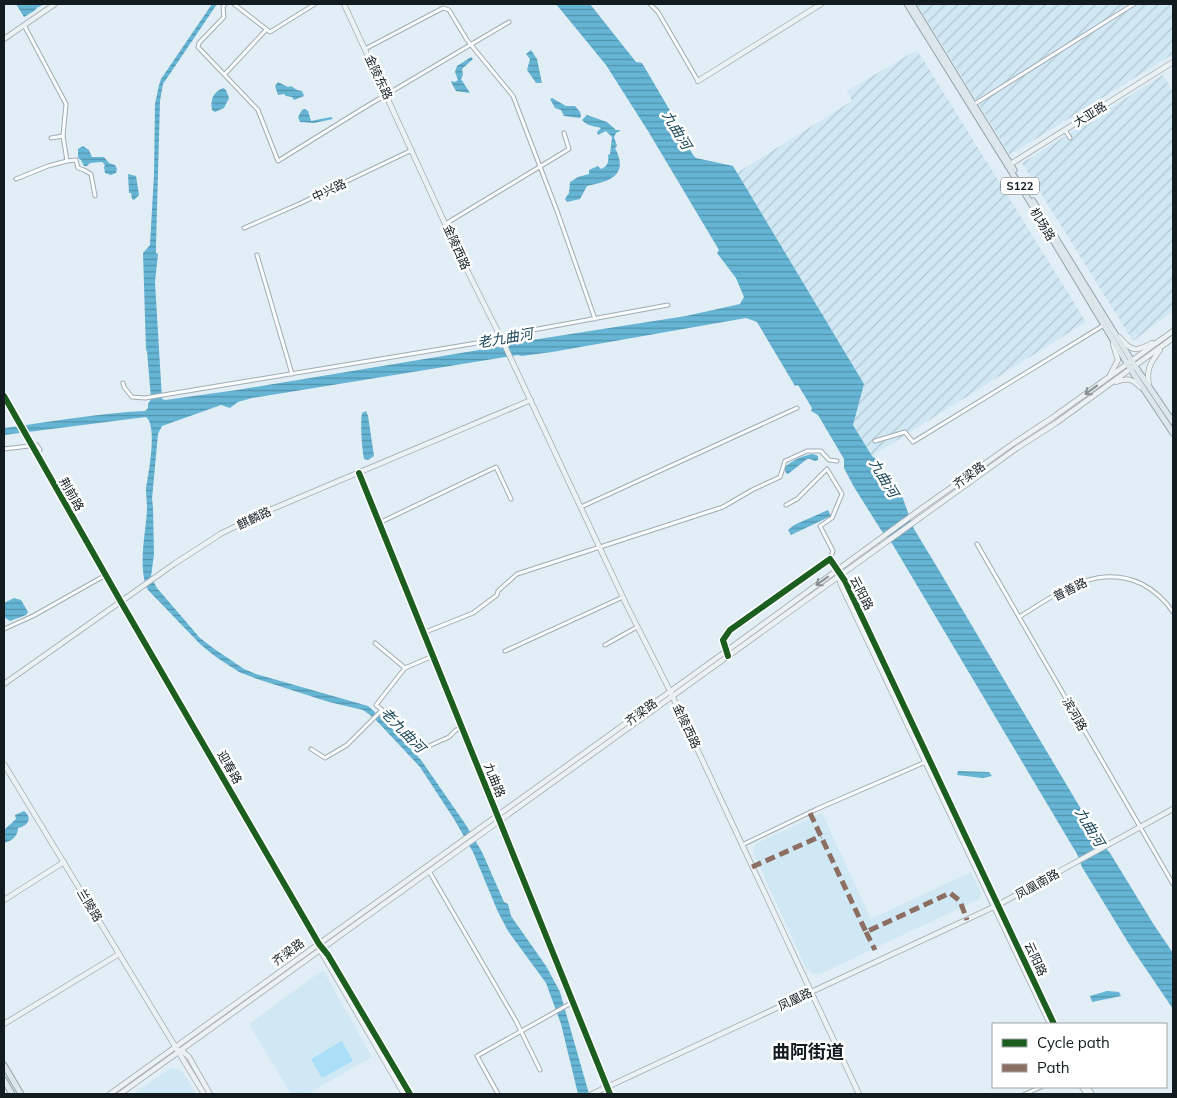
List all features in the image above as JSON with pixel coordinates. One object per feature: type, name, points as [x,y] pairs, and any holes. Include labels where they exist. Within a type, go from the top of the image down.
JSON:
[{"type":"main road","name":"机场路","points":[[907,4],[972,105]]},
{"type":"main road","name":"机场路","points":[[912,4],[1131,365]]},
{"type":"main road","name":"S122","points":[[1131,365],[1173,433]]},
{"type":"main road","name":"S122","points":[[1148,391],[1173,422]]},
{"type":"main road","points":[[4,1065],[20,1094]]},
{"type":"main road","points":[[4,1080],[12,1094]]},
{"type":"street","points":[[4,40],[55,4]]},
{"type":"street","points":[[226,4],[223,7],[224,18],[199,42],[198,47],[258,110],[278,161],[509,22]]},
{"type":"street","points":[[234,4],[270,32],[315,4]]},
{"type":"street","name":"金陵东路","points":[[344,4],[412,150]]},
{"type":"street","points":[[652,4],[678,44],[698,81],[822,4]]},
{"type":"street","points":[[972,105],[1134,4]]},
{"type":"street","points":[[365,49],[443,8],[449,10],[458,27],[513,96],[595,319]]},
{"type":"street","points":[[24,25],[66,104],[63,136],[67,161]]},
{"type":"street","points":[[225,74],[265,30]]},
{"type":"street","name":"大亚路","points":[[1009,165],[1173,62]]},
{"type":"street","points":[[1065,130],[1070,138]]},
{"type":"street","points":[[446,223],[569,149],[564,133]]},
{"type":"street","points":[[51,138],[63,136]]},
{"type":"street","name":"金陵西路","points":[[412,150],[459,254],[512,360],[637,627],[673,696],[859,1094]]},
{"type":"street","name":"中兴路","points":[[244,228],[412,150]]},
{"type":"street","points":[[16,179],[48,166],[76,160],[78,168],[91,174],[96,196]]},
{"type":"street","points":[[257,255],[292,374]]},
{"type":"street","points":[[123,383],[132,397],[163,395],[469,345],[511,334],[668,305]]},
{"type":"street","points":[[1107,327],[1126,345],[1136,350],[1164,341]]},
{"type":"street","points":[[1107,327],[1118,354],[1118,360],[1108,379]]},
{"type":"street","points":[[875,441],[906,432],[913,442],[1107,327]]},
{"type":"street","name":"齐梁路","points":[[110,1094],[319,944],[400,889],[670,691],[840,576],[918,511],[1131,365],[1164,341],[1173,331]]},
{"type":"street","name":"齐梁路","points":[[1164,341],[1173,338]]},
{"type":"street","points":[[1148,391],[1147,375],[1149,366],[1164,341]]},
{"type":"street","name":"齐梁路","points":[[498,818],[673,696],[837,571],[922,516],[1017,448],[1056,423],[1110,384],[1131,365]]},
{"type":"street","points":[[1110,384],[1124,379],[1131,379],[1148,391]]},
{"type":"street","name":"荆前路","points":[[4,396],[121,602]]},
{"type":"street","name":"麒麟路","points":[[4,684],[174,564],[241,523],[531,400]]},
{"type":"street","points":[[581,507],[797,408]]},
{"type":"street","points":[[4,449],[37,445],[40,450]]},
{"type":"street","points":[[424,633],[473,612],[497,596],[498,591],[517,574],[723,507],[752,490],[780,477],[785,461],[807,451],[821,451],[829,460],[837,461]]},
{"type":"street","points":[[786,505],[797,498],[827,469],[829,460]]},
{"type":"street","points":[[379,523],[496,467],[511,500]]},
{"type":"street","points":[[727,654],[723,640],[730,630],[830,559],[833,551],[820,526],[832,518],[842,494],[827,469]]},
{"type":"street","name":"九曲路","points":[[359,473],[610,1094]]},
{"type":"street","name":"滨河路","points":[[977,544],[1173,884]]},
{"type":"street","points":[[830,559],[837,571]]},
{"type":"street","name":"云阳路","points":[[837,571],[845,581],[1050,1023]]},
{"type":"street","points":[[4,629],[34,616],[104,576]]},
{"type":"street","name":"普善路","points":[[1019,617],[1075,584],[1103,576],[1132,579],[1159,595],[1173,612]]},
{"type":"street","points":[[505,651],[623,597]]},
{"type":"street","name":"迎春路","points":[[121,602],[319,944],[410,1094]]},
{"type":"street","points":[[605,645],[637,627]]},
{"type":"street","points":[[375,644],[406,668]]},
{"type":"street","points":[[433,656],[406,668],[376,704],[420,750],[449,737],[462,727]]},
{"type":"street","points":[[311,749],[324,758],[347,745],[381,711]]},
{"type":"street","points":[[742,845],[817,809],[928,761]]},
{"type":"street","name":"兰陵路","points":[[4,764],[175,1047],[189,1057],[210,1094]]},
{"type":"street","points":[[1140,827],[1173,808]]},
{"type":"street","name":"凤凰南路","points":[[996,906],[1140,827]]},
{"type":"street","name":"齐梁路","points":[[120,1094],[322,949],[400,889],[429,872],[465,842]]},
{"type":"street","points":[[4,900],[64,862]]},
{"type":"street","points":[[429,872],[516,1021],[540,1070]]},
{"type":"street","name":"云阳路","points":[[996,906],[1054,1023]]},
{"type":"street","name":"凤凰路","points":[[592,1094],[996,906]]},
{"type":"street","name":"迎春路","points":[[322,949],[404,1094]]},
{"type":"street","points":[[4,1024],[119,954]]},
{"type":"street","points":[[498,1094],[476,1056],[573,1002]]},
{"type":"street","name":"兰陵路","points":[[180,1051],[204,1094]]},
{"type":"street","points":[[1026,1094],[1039,1088]]},
{"type":"shaded area","points":[[917,4],[1173,4],[1173,54],[1010,155]]},
{"type":"shaded area","points":[[917,50],[1086,322],[872,456],[853,425],[864,384],[737,173],[852,101],[847,91]]},
{"type":"shaded area","points":[[1163,75],[1173,92],[1173,311],[1133,341],[1022,163]]},
{"type":"shaded area","points":[[822,813],[871,919],[971,872],[981,893],[979,899],[820,974],[813,974],[806,968],[753,852],[757,843]]},
{"type":"shaded area","points":[[323,970],[372,1057],[308,1094],[291,1094],[249,1024]]},
{"type":"shaded area","points":[[342,1041],[353,1061],[322,1078],[311,1059]]},
{"type":"shaded area","points":[[171,1068],[182,1071],[196,1094],[133,1094]]},
{"type":"water","points":[[16,4],[44,4],[24,17]]},
{"type":"water","name":"九曲河","points":[[212,4],[217,4],[163,84],[160,101],[156,245],[156,253],[158,254],[155,282],[162,399],[237,390],[497,347],[502,348],[513,343],[686,316],[740,304],[744,297],[736,278],[717,253],[719,250],[648,131],[606,65],[556,4],[590,4],[636,62],[642,63],[682,131],[689,137],[690,149],[694,156],[733,166],[864,384],[853,425],[872,456],[880,462],[896,491],[902,496],[914,529],[1100,841],[1110,853],[1173,953],[1173,1009],[1129,944],[1082,867],[1077,854],[893,545],[881,530],[854,487],[844,468],[844,459],[818,415],[811,411],[812,408],[798,385],[795,386],[757,322],[746,318],[552,352],[518,355],[252,398],[238,402],[230,408],[221,405],[162,426],[158,434],[152,499],[154,554],[151,577],[157,588],[200,638],[244,669],[368,706],[386,722],[421,760],[466,825],[482,852],[504,902],[508,904],[511,916],[546,966],[560,992],[589,1094],[578,1094],[561,1024],[546,983],[508,931],[473,852],[420,767],[374,718],[363,710],[329,702],[239,672],[201,645],[148,590],[143,571],[143,550],[147,509],[146,489],[152,440],[150,422],[146,417],[4,435],[4,428],[145,411],[148,408],[151,399],[146,350],[143,253],[150,245],[155,104],[161,79]]},
{"type":"water","points":[[531,50],[537,59],[542,83],[536,83],[527,70],[530,59],[526,54]]},
{"type":"water","points":[[471,57],[473,59],[462,69],[463,75],[461,79],[470,93],[456,91],[451,82],[458,80],[455,72],[457,66]]},
{"type":"water","points":[[278,82],[302,91],[304,96],[294,100],[292,97],[284,94],[278,95],[275,86]]},
{"type":"water","points":[[223,88],[226,90],[229,98],[224,108],[215,112],[212,110],[212,100],[215,94]]},
{"type":"water","points":[[552,98],[566,106],[575,106],[580,112],[580,118],[564,116],[561,110],[555,108],[550,99]]},
{"type":"water","points":[[302,110],[308,111],[311,121],[331,117],[333,119],[314,123],[300,122],[298,117]]},
{"type":"water","points":[[587,115],[607,122],[616,130],[620,130],[614,137],[617,146],[615,148],[619,157],[619,171],[610,179],[587,186],[580,199],[567,202],[565,199],[569,193],[570,182],[578,177],[589,174],[589,170],[598,166],[601,169],[605,167],[608,155],[610,154],[612,137],[606,131],[598,135],[597,132],[601,128],[588,125],[582,120]]},
{"type":"water","points":[[83,146],[89,150],[92,157],[104,157],[109,163],[115,165],[116,173],[111,175],[105,173],[105,165],[102,162],[90,163],[84,166],[78,158],[78,149]]},
{"type":"water","points":[[128,174],[136,176],[139,195],[134,200],[131,193],[129,193]]},
{"type":"water","points":[[366,411],[374,456],[368,460],[364,459],[361,423],[362,413]]},
{"type":"water","points":[[813,454],[818,456],[818,460],[807,459],[788,474],[786,473],[784,468],[790,463],[801,457]]},
{"type":"water","points":[[828,510],[831,516],[791,535],[788,530],[794,525]]},
{"type":"water","points":[[14,598],[21,600],[28,612],[26,615],[10,621],[4,617],[4,603]]},
{"type":"water","points":[[958,771],[989,772],[992,776],[983,778],[957,775]]},
{"type":"water","points":[[24,811],[29,819],[27,824],[18,828],[14,838],[4,843],[4,830],[16,819],[15,815]]},
{"type":"water","points":[[1107,991],[1119,992],[1121,996],[1092,1002],[1090,996]]},
{"type":"marked path","points":[[810,813],[866,932],[950,893],[960,901],[967,920]]},
{"type":"marked path","points":[[752,867],[821,836]]},
{"type":"marked path","points":[[866,932],[875,950]]},
{"type":"cycle path","points":[[4,396],[319,944],[328,955],[410,1094]]},
{"type":"cycle path","points":[[359,473],[610,1094]]},
{"type":"cycle path","points":[[728,656],[723,640],[730,630],[830,559],[845,581],[1054,1023]]},
{"type":"district","name":"曲阿街道","points":[[808,1051]]},
{"type":"water label","name":"老九曲河","points":[[505,338]]},
{"type":"water label","name":"老九曲河","points":[[403,730]]}]
